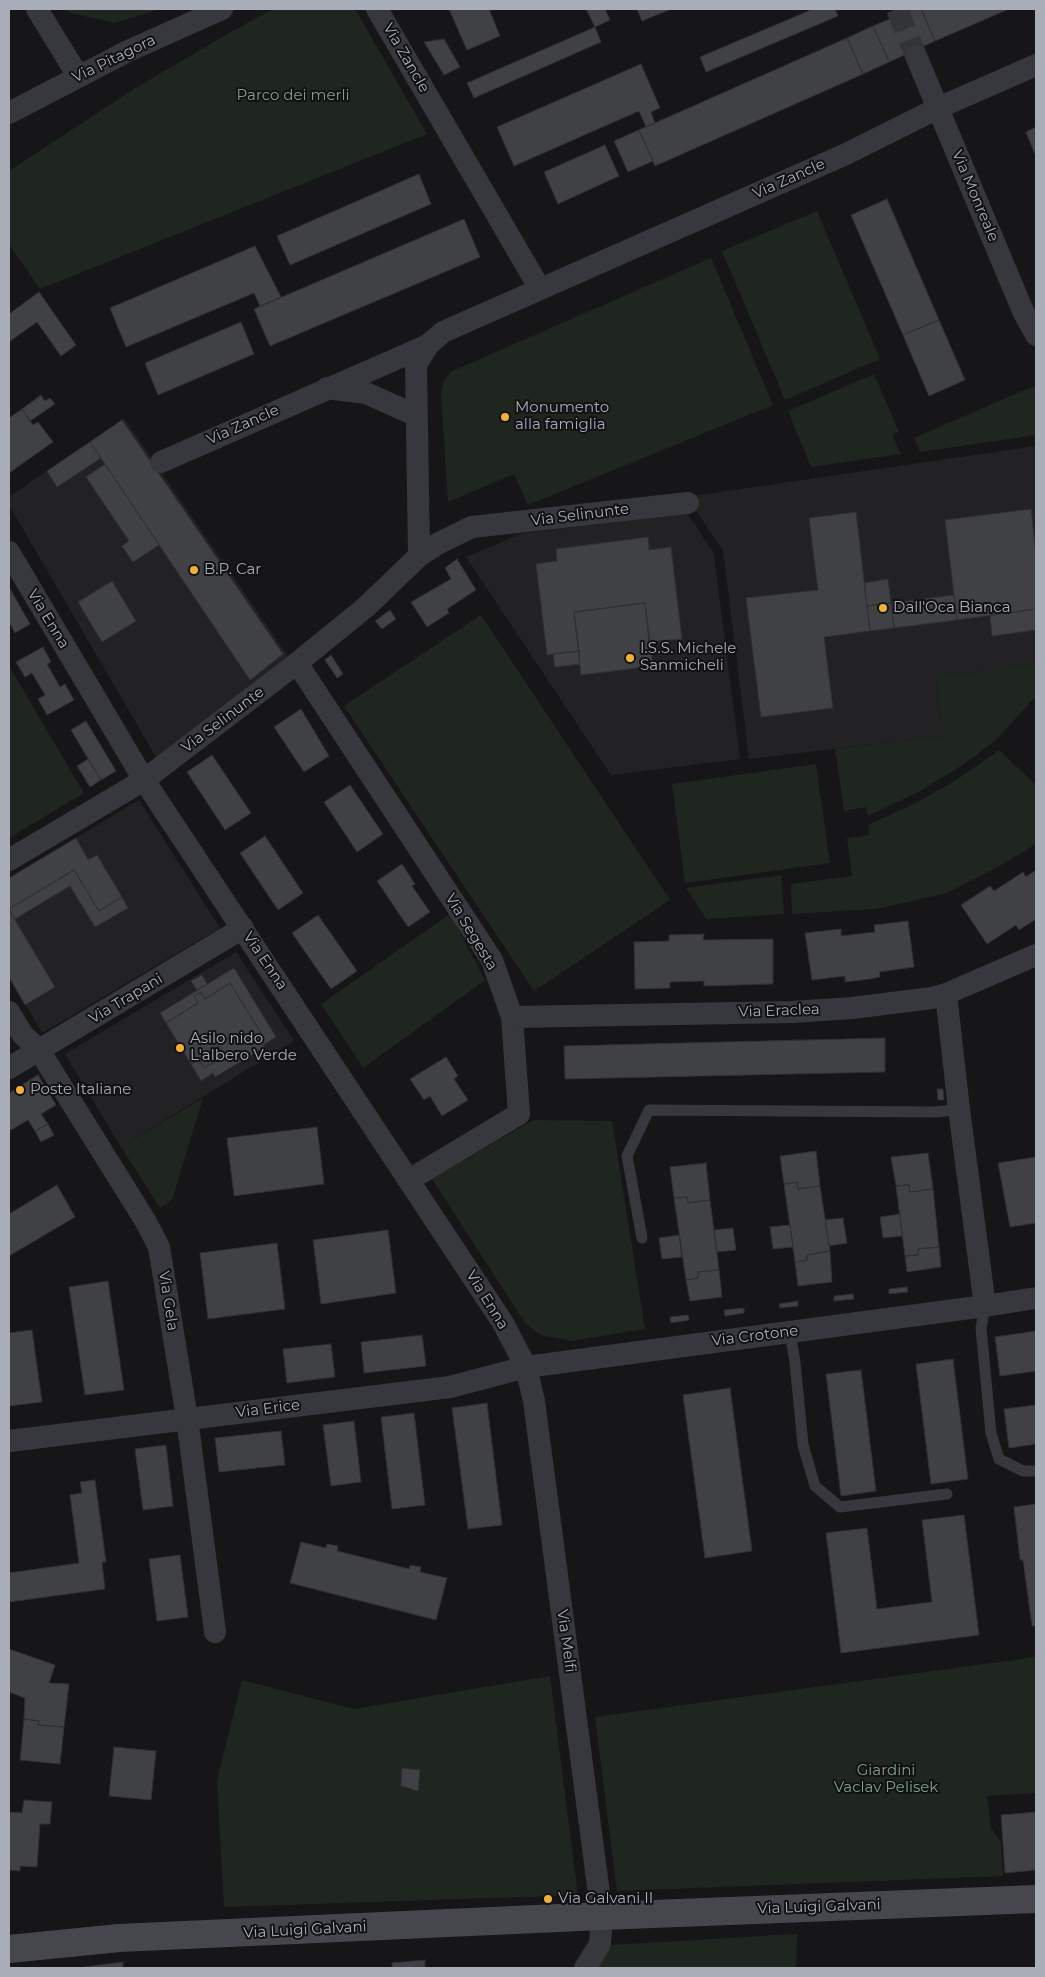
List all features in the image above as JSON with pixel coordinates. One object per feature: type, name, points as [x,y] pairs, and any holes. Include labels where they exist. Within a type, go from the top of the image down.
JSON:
[{"type":"street","points":[[37,9],[78,76]]},
{"type":"street","name":"Via Pitagora","points":[[9,114],[78,76],[222,9]]},
{"type":"street","name":"Via Zancle","points":[[377,9],[540,289]]},
{"type":"street","name":"Via Monreale","points":[[916,56],[1024,311],[1036,335]]},
{"type":"street","name":"Via Zancle","points":[[161,462],[326,388],[428,345],[443,332],[844,155],[938,108],[1036,65]]},
{"type":"street","points":[[419,556],[416,365],[428,345]]},
{"type":"street","points":[[326,388],[366,393],[417,416]]},
{"type":"street","name":"Via Selinunte","points":[[9,860],[144,780],[297,663],[366,607],[419,556],[440,543],[472,528],[688,503]]},
{"type":"street","name":"Via Enna","points":[[9,552],[144,780],[503,1323],[526,1367]]},
{"type":"street","name":"Via Segesta","points":[[297,663],[492,960],[512,1016],[519,1114],[409,1180]]},
{"type":"street","name":"Via Trapani","points":[[9,1068],[243,928]]},
{"type":"street","name":"Via Eraclea","points":[[512,1016],[792,1012],[852,1008],[932,998],[946,994],[1036,955]]},
{"type":"street","points":[[946,994],[985,1306]]},
{"type":"street","name":"Via Gela","points":[[9,1012],[23,1035],[39,1050],[146,1222],[159,1247],[187,1418],[215,1632]]},
{"type":"street","name":"Via Crotone","points":[[526,1367],[1036,1298]]},
{"type":"street","name":"Via Erice","points":[[9,1441],[450,1387],[526,1367]]},
{"type":"street","name":"Via Melfi","points":[[526,1367],[534,1401],[602,1916]]},
{"type":"street","name":"Via Luigi Galvani","points":[[9,1949],[119,1938],[602,1916],[1036,1900]]},
{"type":"street","points":[[585,1968],[600,1944],[602,1916]]},
{"type":"lane","points":[[642,1238],[627,1156],[649,1110],[936,1112],[959,1109]]},
{"type":"lane","points":[[985,1306],[980,1328],[991,1433],[999,1459],[1023,1471],[1036,1471]]},
{"type":"lane","points":[[790,1332],[795,1362],[803,1445],[814,1486],[840,1507],[947,1494]]},
{"type":"shaded area","points":[[124,418],[288,656],[156,757],[9,505],[9,497]]},
{"type":"shaded area","name":"Dall'Oca Bianca","points":[[1036,446],[1036,664],[936,677],[943,736],[749,759],[723,551],[695,509],[693,496]]},
{"type":"shaded area","name":"I.S.S. Michele Sanmicheli","points":[[688,514],[714,554],[740,759],[611,775],[466,557],[523,533]]},
{"type":"shaded area","points":[[139,800],[220,928],[42,1033],[9,977],[9,878]]},
{"type":"shaded area","name":"Asilo nido L'albero Verde","points":[[236,952],[294,1041],[121,1147],[65,1054]]},
{"type":"green space","points":[[67,9],[160,9],[115,23],[70,13]]},
{"type":"green space","name":"Parco dei merli","points":[[274,9],[355,9],[427,134],[40,289],[9,244],[9,171],[134,89],[241,26]]},
{"type":"green space","points":[[817,211],[880,359],[785,400],[722,251]]},
{"type":"green space","points":[[711,258],[773,405],[528,505],[514,474],[448,502],[441,393],[444,381],[450,372]]},
{"type":"green space","points":[[874,374],[899,432],[892,435],[901,454],[811,467],[788,411]]},
{"type":"green space","points":[[1036,385],[1036,435],[920,452],[914,438]]},
{"type":"green space","points":[[481,615],[670,900],[534,991],[344,706]]},
{"type":"green space","points":[[1036,664],[1036,696],[995,741],[961,766],[922,790],[868,816],[866,807],[844,811],[835,749],[943,736],[936,677]]},
{"type":"green space","points":[[9,666],[84,793],[9,838]]},
{"type":"green space","points":[[999,750],[1036,785],[1036,844],[996,868],[947,893],[876,909],[792,914],[791,884],[852,876],[847,838],[869,835],[868,825],[916,803],[959,778]]},
{"type":"green space","points":[[816,764],[830,863],[685,883],[672,784]]},
{"type":"green space","points":[[781,875],[784,914],[706,919],[686,888]]},
{"type":"green space","points":[[450,914],[485,980],[363,1068],[321,1004]]},
{"type":"green space","points":[[203,1098],[172,1200],[160,1208],[121,1147]]},
{"type":"green space","points":[[533,1120],[612,1121],[645,1329],[571,1341],[541,1335],[525,1323],[432,1179]]},
{"type":"green space","name":"Giardini Vaclav Pelisek","points":[[1036,1657],[1036,1793],[987,1796],[991,1828],[1001,1842],[1003,1876],[617,1891],[595,1717]]},
{"type":"green space","points":[[550,1676],[578,1895],[224,1907],[217,1781],[242,1680],[354,1709]]},
{"type":"green space","points":[[797,1934],[796,1968],[597,1968],[612,1945]]},
{"type":"building","points":[[449,9],[489,9],[500,36],[467,50]]},
{"type":"building","points":[[586,9],[605,9],[610,20],[595,27]]},
{"type":"building","points":[[637,9],[671,9],[642,21]]},
{"type":"building","points":[[813,9],[835,9],[838,16],[706,72],[700,57]]},
{"type":"building","points":[[914,9],[921,9],[935,41],[889,62],[873,26]]},
{"type":"building","points":[[921,9],[1009,9],[935,41]]},
{"type":"building","points":[[873,26],[889,62],[863,74],[847,38]]},
{"type":"building","points":[[595,27],[601,42],[474,98],[467,83]]},
{"type":"building","points":[[847,38],[863,74],[655,166],[639,130]]},
{"type":"building","points":[[444,39],[460,67],[444,75],[424,42]]},
{"type":"building","points":[[641,64],[660,108],[651,112],[655,123],[646,127],[639,111],[514,166],[497,127]]},
{"type":"building","points":[[1036,127],[1036,157],[1026,132]]},
{"type":"building","points":[[639,130],[653,161],[628,172],[614,141]]},
{"type":"building","points":[[605,145],[619,176],[558,204],[544,172]]},
{"type":"building","points":[[419,174],[431,204],[290,265],[277,236]]},
{"type":"building","points":[[887,199],[939,320],[903,335],[851,215]]},
{"type":"building","points":[[464,219],[480,257],[270,346],[254,309]]},
{"type":"building","points":[[255,246],[281,297],[260,306],[254,293],[126,347],[110,308]]},
{"type":"building","points":[[39,292],[76,345],[61,356],[37,322],[9,342],[9,314]]},
{"type":"building","points":[[939,320],[965,380],[929,396],[903,335]]},
{"type":"building","points":[[241,322],[254,354],[158,395],[145,363]]},
{"type":"building","points":[[41,395],[45,401],[50,398],[55,404],[30,421],[22,409]]},
{"type":"building","points":[[22,409],[33,425],[38,422],[53,442],[9,473],[9,418]]},
{"type":"building","points":[[122,420],[283,654],[250,680],[90,442]]},
{"type":"building","points":[[90,442],[101,458],[57,487],[47,471]]},
{"type":"building","points":[[105,464],[159,545],[133,562],[122,546],[129,541],[86,477]]},
{"type":"building","points":[[1031,509],[1036,556],[1036,609],[957,620],[945,520]]},
{"type":"building","points":[[856,512],[870,631],[824,637],[833,708],[761,717],[746,598],[818,590],[809,518]]},
{"type":"building","points":[[648,537],[649,550],[671,547],[682,639],[649,642],[645,603],[574,612],[579,651],[547,655],[536,564],[557,561],[556,549]]},
{"type":"building","points":[[457,559],[476,590],[447,609],[449,613],[427,627],[411,602],[451,579],[445,568]]},
{"type":"building","points":[[888,579],[891,603],[867,606],[864,583]]},
{"type":"building","points":[[112,581],[136,621],[102,642],[78,602]]},
{"type":"building","points":[[9,587],[30,624],[15,633],[9,622]]},
{"type":"building","points":[[954,595],[957,620],[894,628],[891,603]]},
{"type":"building","points":[[645,603],[653,666],[581,675],[574,612]]},
{"type":"building","points":[[891,603],[894,628],[870,631],[867,606]]},
{"type":"building","points":[[1036,609],[1036,630],[992,636],[990,615]]},
{"type":"building","points":[[390,610],[396,619],[382,629],[375,621]]},
{"type":"building","points":[[43,647],[51,662],[47,664],[60,687],[65,684],[74,700],[47,715],[38,699],[45,695],[32,673],[25,677],[16,662]]},
{"type":"building","points":[[579,651],[580,664],[555,667],[553,654]]},
{"type":"building","points":[[331,655],[343,674],[337,678],[325,660]]},
{"type":"building","points":[[301,709],[329,756],[304,772],[274,727]]},
{"type":"building","points":[[86,721],[116,771],[101,780],[71,730]]},
{"type":"building","points":[[212,755],[251,813],[225,830],[187,772]]},
{"type":"building","points":[[88,759],[101,780],[90,787],[77,766]]},
{"type":"building","points":[[350,785],[383,834],[357,852],[324,802]]},
{"type":"building","points":[[265,836],[303,893],[278,910],[240,853]]},
{"type":"building","points":[[76,838],[88,860],[97,855],[122,897],[99,911],[74,870],[9,909],[9,878]]},
{"type":"building","points":[[402,864],[415,884],[412,886],[430,912],[408,927],[377,881]]},
{"type":"building","points":[[74,870],[99,911],[122,897],[128,908],[95,927],[70,886],[15,919],[9,909]]},
{"type":"building","points":[[1036,870],[1036,919],[1019,930],[1016,925],[987,944],[961,905],[990,886],[994,891],[1023,872],[1026,877]]},
{"type":"building","points":[[9,910],[55,987],[25,1005],[9,977]]},
{"type":"building","points":[[318,915],[357,971],[331,989],[292,933]]},
{"type":"building","points":[[908,921],[914,967],[879,972],[880,977],[870,979],[845,982],[845,976],[812,980],[805,933],[841,929],[841,936],[875,932],[874,925]]},
{"type":"building","points":[[704,934],[703,940],[773,939],[773,984],[704,986],[704,981],[670,982],[670,988],[635,989],[634,942],[669,941],[669,935]]},
{"type":"building","points":[[234,968],[276,1037],[263,1045],[265,1047],[215,1077],[213,1073],[201,1081],[191,1064],[199,1060],[204,1068],[225,1056],[218,1045],[237,1033],[244,1044],[261,1033],[230,983],[205,999],[201,992],[194,996],[198,1003],[166,1023],[160,1013]]},
{"type":"building","points":[[202,975],[207,984],[197,990],[191,981]]},
{"type":"building","points":[[230,983],[261,1033],[244,1044],[237,1033],[218,1045],[225,1056],[204,1068],[199,1060],[191,1064],[166,1023],[198,1003],[194,996],[201,992],[205,999]]},
{"type":"building","points":[[885,1038],[885,1072],[565,1079],[564,1046]]},
{"type":"building","points":[[446,1057],[458,1076],[454,1079],[468,1100],[442,1116],[430,1096],[424,1100],[410,1079]]},
{"type":"building","points":[[38,1075],[56,1105],[41,1114],[48,1124],[35,1131],[28,1120],[9,1131],[9,1093]]},
{"type":"building","points":[[937,1089],[943,1089],[944,1100],[938,1100]]},
{"type":"building","points":[[48,1124],[54,1135],[41,1142],[35,1131]]},
{"type":"building","points":[[317,1127],[324,1184],[234,1196],[227,1138]]},
{"type":"building","points":[[816,1151],[820,1186],[798,1189],[797,1182],[784,1184],[780,1156]]},
{"type":"building","points":[[928,1153],[933,1189],[910,1192],[909,1185],[896,1186],[891,1157]]},
{"type":"building","points":[[1036,1157],[1036,1223],[1010,1227],[998,1163]]},
{"type":"building","points":[[706,1163],[710,1200],[688,1203],[687,1197],[674,1198],[670,1167]]},
{"type":"building","points":[[797,1182],[798,1189],[820,1186],[830,1251],[807,1255],[807,1260],[795,1262],[784,1184]]},
{"type":"building","points":[[57,1185],[75,1217],[9,1256],[9,1214]]},
{"type":"building","points":[[909,1185],[910,1192],[933,1189],[939,1247],[918,1249],[918,1255],[905,1256],[896,1186]]},
{"type":"building","points":[[687,1197],[688,1203],[710,1200],[719,1270],[698,1272],[698,1278],[686,1280],[674,1198]]},
{"type":"building","points":[[900,1214],[902,1236],[883,1238],[880,1217]]},
{"type":"building","points":[[843,1218],[847,1243],[829,1246],[825,1220]]},
{"type":"building","points":[[790,1225],[793,1247],[773,1249],[770,1227]]},
{"type":"building","points":[[733,1228],[736,1250],[717,1252],[714,1230]]},
{"type":"building","points":[[388,1230],[396,1293],[321,1304],[313,1240]]},
{"type":"building","points":[[679,1235],[682,1257],[662,1259],[659,1238]]},
{"type":"building","points":[[277,1243],[285,1309],[208,1319],[200,1253]]},
{"type":"building","points":[[939,1247],[941,1267],[907,1272],[905,1256],[918,1255],[918,1249]]},
{"type":"building","points":[[830,1251],[832,1282],[798,1286],[795,1262],[807,1260],[807,1255]]},
{"type":"building","points":[[719,1270],[722,1297],[690,1301],[686,1280],[698,1278],[698,1272]]},
{"type":"building","points":[[108,1281],[124,1390],[85,1395],[69,1287]]},
{"type":"building","points":[[907,1287],[908,1292],[889,1294],[889,1289]]},
{"type":"building","points":[[853,1294],[854,1299],[834,1301],[834,1296]]},
{"type":"building","points":[[798,1301],[798,1306],[780,1308],[779,1304]]},
{"type":"building","points":[[744,1308],[744,1313],[725,1316],[724,1310]]},
{"type":"building","points":[[688,1315],[689,1320],[671,1323],[670,1317]]},
{"type":"building","points":[[32,1330],[42,1402],[9,1406],[9,1333]]},
{"type":"building","points":[[1036,1331],[1036,1371],[1000,1376],[995,1337]]},
{"type":"building","points":[[422,1335],[426,1366],[364,1373],[361,1342]]},
{"type":"building","points":[[331,1344],[335,1377],[287,1383],[283,1349]]},
{"type":"building","points":[[953,1359],[968,1479],[931,1484],[916,1364]]},
{"type":"building","points":[[861,1370],[876,1491],[841,1496],[826,1374]]},
{"type":"building","points":[[730,1388],[752,1551],[705,1558],[683,1395]]},
{"type":"building","points":[[487,1403],[502,1525],[468,1529],[452,1408]]},
{"type":"building","points":[[1036,1405],[1036,1444],[1009,1448],[1004,1409]]},
{"type":"building","points":[[414,1413],[425,1505],[392,1509],[381,1417]]},
{"type":"building","points":[[354,1421],[361,1482],[331,1486],[323,1425]]},
{"type":"building","points":[[281,1431],[285,1465],[219,1472],[215,1438]]},
{"type":"building","points":[[166,1445],[173,1506],[143,1510],[135,1449]]},
{"type":"building","points":[[95,1480],[106,1562],[102,1562],[105,1589],[9,1602],[9,1573],[79,1563],[70,1495],[82,1493],[80,1482]]},
{"type":"building","points":[[1036,1504],[1036,1626],[1032,1626],[1023,1560],[1020,1560],[1014,1507]]},
{"type":"building","points":[[964,1515],[979,1635],[841,1653],[826,1533],[867,1528],[877,1609],[932,1602],[922,1520]]},
{"type":"building","points":[[301,1542],[326,1548],[327,1544],[338,1546],[337,1551],[409,1569],[410,1565],[421,1567],[420,1572],[447,1578],[436,1620],[290,1583]]},
{"type":"building","points":[[180,1555],[188,1617],[157,1621],[149,1559]]},
{"type":"building","points":[[9,1649],[55,1665],[49,1683],[69,1684],[64,1727],[38,1725],[39,1721],[24,1719],[25,1698],[9,1692]]},
{"type":"building","points":[[24,1719],[39,1721],[38,1725],[64,1727],[60,1764],[20,1760]]},
{"type":"building","points":[[114,1747],[156,1751],[151,1800],[109,1796]]},
{"type":"building","points":[[402,1768],[420,1770],[418,1791],[401,1786]]},
{"type":"building","points":[[24,1800],[52,1802],[50,1824],[40,1824],[37,1867],[20,1866],[20,1871],[9,1870],[9,1812],[22,1813]]},
{"type":"building","points":[[1036,1812],[1036,1870],[1005,1873],[1001,1815]]},
{"type":"building","points":[[425,1960],[425,1968],[392,1968],[392,1963]]},
{"type":"building","points":[[123,1962],[123,1968],[84,1967]]},
{"type":"tunnel","points":[[897,9],[916,56]]},
{"type":"place","name":"Monumento alla famiglia","points":[[505,417]]},
{"type":"place","name":"B.P. Car","points":[[194,570]]},
{"type":"place","name":"Dall'Oca Bianca","points":[[883,608]]},
{"type":"place","name":"I.S.S. Michele Sanmicheli","points":[[630,658]]},
{"type":"place","name":"Asilo nido L'albero Verde","points":[[180,1048]]},
{"type":"place","name":"Poste Italiane","points":[[20,1090]]},
{"type":"place","name":"Via Galvani II","points":[[548,1899]]}]
